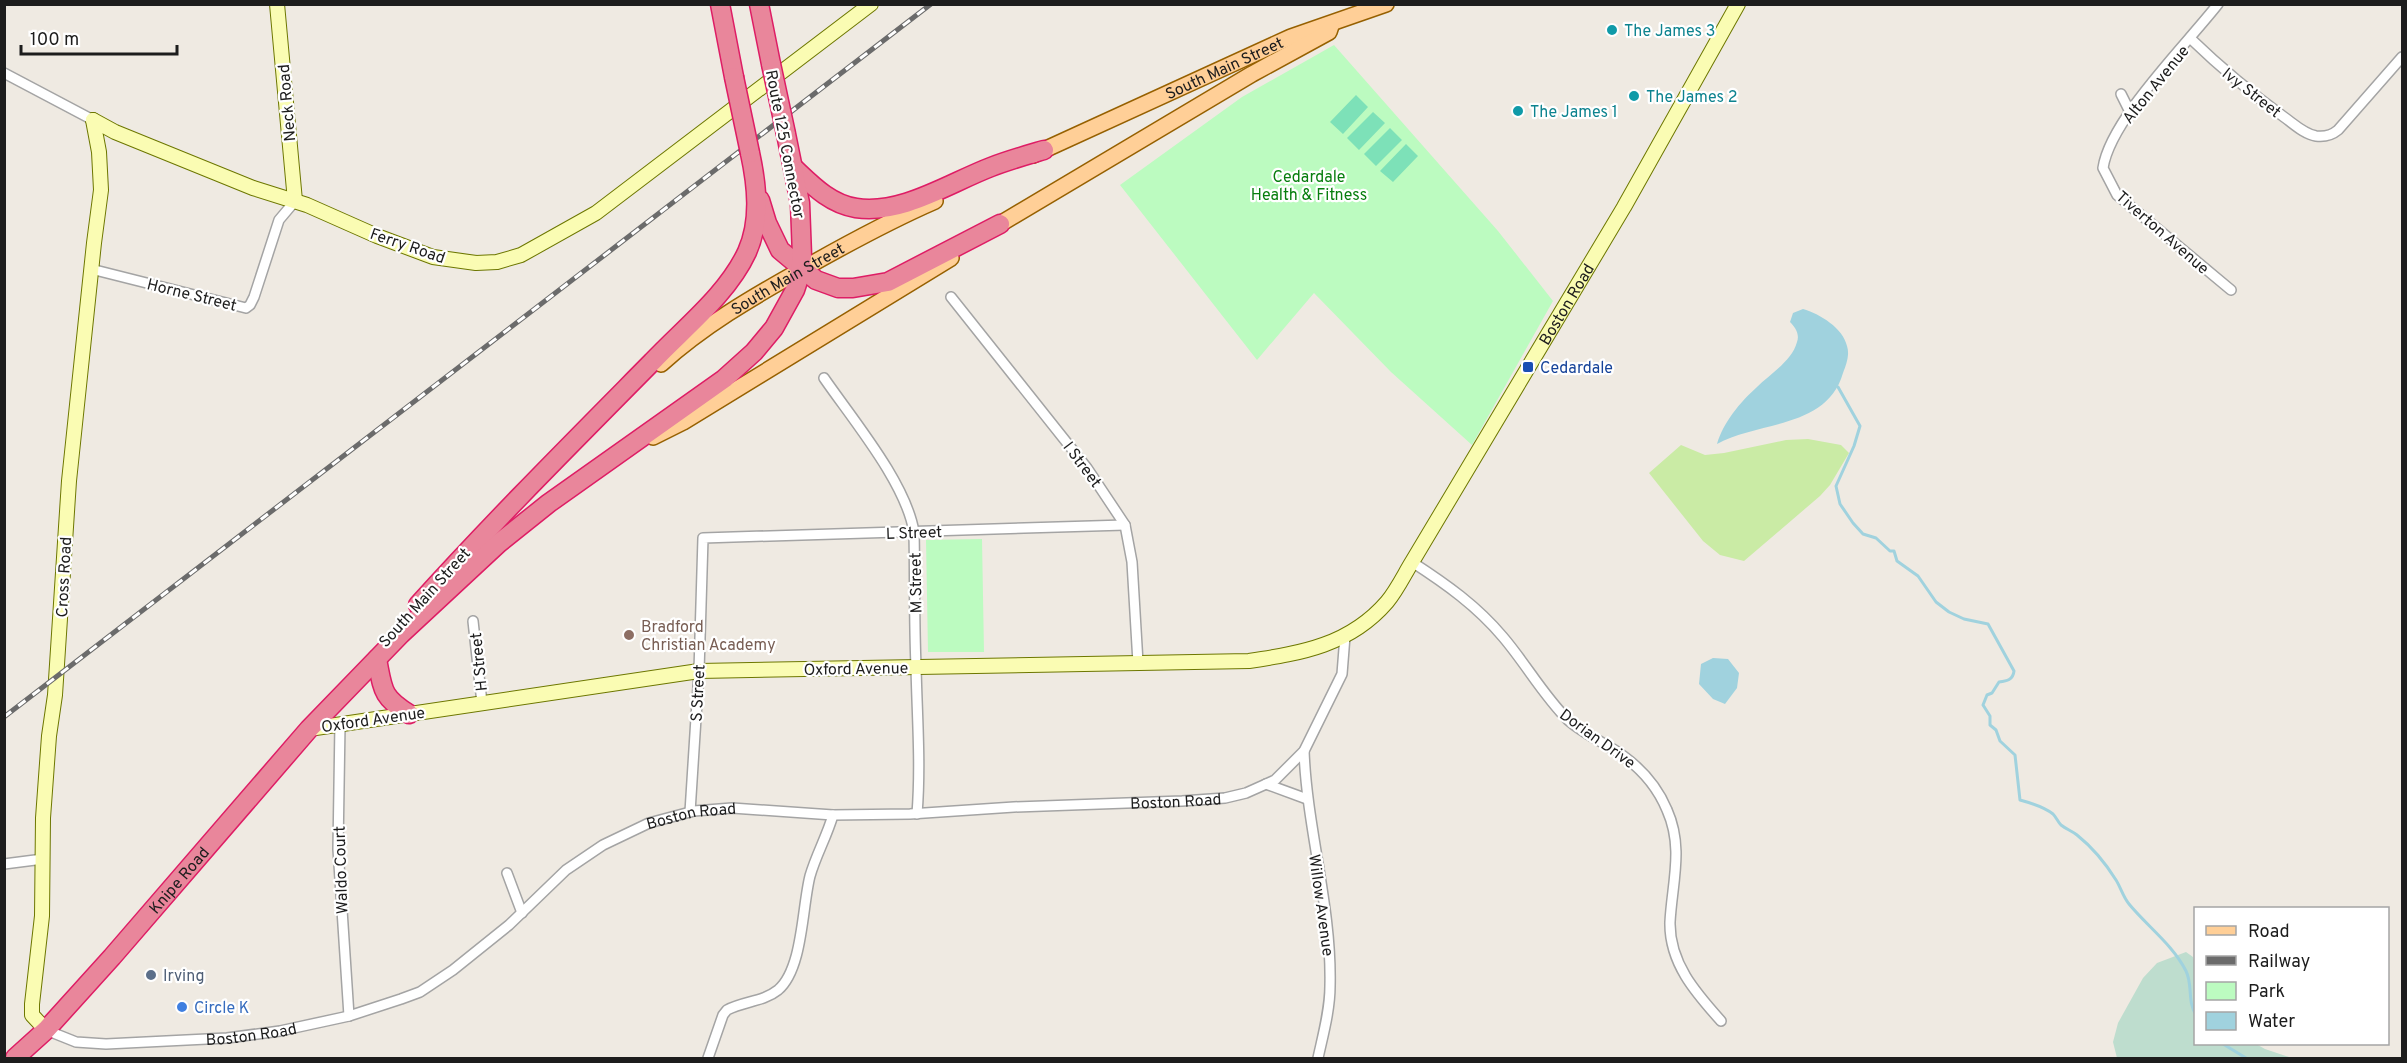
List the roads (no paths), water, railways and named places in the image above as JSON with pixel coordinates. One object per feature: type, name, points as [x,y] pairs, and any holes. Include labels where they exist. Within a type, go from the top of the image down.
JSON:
[{"type":"highway","points":[[720,4],[757,193],[773,240],[801,269],[816,280],[838,288],[876,286],[1000,224]]},
{"type":"highway","name":"Route 125 Connector","points":[[618,455],[724,379],[754,352],[774,328],[789,303],[801,269],[802,226],[794,168],[759,4]]},
{"type":"highway","points":[[794,168],[833,200],[854,208],[872,209],[913,200],[991,167],[1044,150]]},
{"type":"highway","points":[[619,396],[733,275],[750,244],[757,193]]},
{"type":"highway","name":"South Main Street","points":[[349,687],[369,658],[473,543],[619,396]]},
{"type":"highway","name":"South Main Street","points":[[309,729],[401,634],[499,543],[549,503],[618,455]]},
{"type":"highway","points":[[377,659],[387,698],[409,714]]},
{"type":"highway","name":"Knipe Road","points":[[46,1030],[309,729]]},
{"type":"highway","points":[[15,1059],[46,1030]]},
{"type":"main road","name":"South Main Street","points":[[619,396],[638,384],[678,348],[719,317],[883,224],[1291,37],[1386,4]]},
{"type":"main road","name":"South Main Street","points":[[618,455],[693,416],[944,262],[1000,224],[1252,74],[1329,32],[1332,23]]},
{"type":"street","name":"Neck Road","points":[[277,4],[295,201]]},
{"type":"street","name":"Ferry Road","points":[[4,73],[115,132],[253,188],[295,201],[433,257],[476,263],[497,262],[521,255],[596,213],[871,4]]},
{"type":"street","name":"Boston Road","points":[[1389,600],[1624,207],[1738,4]]},
{"type":"street","name":"Alton Avenue","points":[[2103,168],[2110,143],[2130,112],[2218,4]]},
{"type":"street","name":"Ivy Street","points":[[2191,39],[2224,71],[2263,102],[2302,129],[2320,136],[2338,130],[2403,57]]},
{"type":"street","points":[[2121,94],[2130,112]]},
{"type":"street","name":"Cross Road","points":[[46,1030],[32,1015],[42,916],[45,787],[55,695],[69,481],[101,190],[99,152],[93,120]]},
{"type":"street","name":"Tiverton Avenue","points":[[2103,168],[2117,195],[2230,290]]},
{"type":"street","name":"Horne Street","points":[[91,269],[246,308],[254,297],[279,220],[295,201]]},
{"type":"street","name":"I Street","points":[[951,297],[1087,468],[1125,525],[1132,562],[1138,663]]},
{"type":"street","name":"M Street","points":[[824,378],[894,478],[909,510],[914,532],[920,774],[917,814]]},
{"type":"street","name":"L Street","points":[[703,538],[1125,525]]},
{"type":"street","name":"S Street","points":[[690,812],[699,670],[703,538]]},
{"type":"street","name":"Dorian Drive","points":[[1412,562],[1449,586],[1485,617],[1509,644],[1556,707],[1571,722],[1623,755],[1649,779],[1668,811],[1677,845],[1670,923],[1677,958],[1695,992],[1721,1021]]},
{"type":"street","name":"Oxford Avenue","points":[[309,729],[699,670],[1249,661],[1286,657],[1324,646],[1345,636],[1364,624],[1389,600]]},
{"type":"street","name":"H Street","points":[[473,621],[482,703]]},
{"type":"street","name":"Boston Road","points":[[46,1030],[76,1042],[136,1044],[254,1036],[349,1016],[401,999],[430,987],[453,970],[522,913],[566,870],[603,845],[649,823],[690,812],[732,808],[833,815],[917,814],[1225,798],[1246,793],[1275,780],[1304,751],[1342,674],[1345,636]]},
{"type":"street","name":"Waldo Court","points":[[340,724],[338,849],[349,1016]]},
{"type":"street","name":"Willow Avenue","points":[[1304,751],[1311,829],[1324,896],[1330,953],[1330,989],[1318,1059]]},
{"type":"street","points":[[1266,784],[1308,799]]},
{"type":"street","points":[[708,1059],[723,1015],[727,1010],[767,998],[787,980],[799,940],[805,897],[833,815]]},
{"type":"street","points":[[4,864],[43,859]]},
{"type":"street","points":[[507,873],[522,913]]},
{"type":"water","points":[[1803,309],[1830,323],[1845,339],[1848,349],[1847,360],[1835,391],[1807,414],[1717,444],[1723,428],[1738,406],[1780,367],[1794,349],[1798,336],[1790,322],[1793,313]]},
{"type":"water","points":[[1713,658],[1728,659],[1739,673],[1737,688],[1725,704],[1713,699],[1699,684],[1701,664]]},
{"type":"waterway","points":[[1838,387],[1860,426],[1854,446],[1836,486],[1840,504],[1863,534],[1876,538],[1890,551],[1894,551],[1897,561],[1918,576],[1936,602],[1949,612],[1964,619],[1988,624],[2014,671],[2011,678],[1999,682],[1992,693],[1987,695],[1983,705],[1990,716],[1990,725],[1996,730],[2000,741],[2015,755],[2020,800],[2042,807],[2053,814],[2061,825],[2083,840],[2103,862],[2129,904],[2181,962],[2188,976],[2194,1012]]},
{"type":"waterway","points":[[2225,1045],[2246,1058]]},
{"type":"railway","points":[[4,717],[931,4]]},
{"type":"place","name":"The James 3","points":[[1612,30]]},
{"type":"place","name":"The James 2","points":[[1634,96]]},
{"type":"place","name":"The James 1","points":[[1518,111]]},
{"type":"place","name":"Cedardale","points":[[1528,367]]},
{"type":"place","name":"Bradford Christian Academy","points":[[629,635]]},
{"type":"place","name":"Irving","points":[[151,975]]},
{"type":"place","name":"Circle K","points":[[182,1007]]},
{"type":"park label","name":"Cedardale Health & Fitness","points":[[1309,185]]}]
